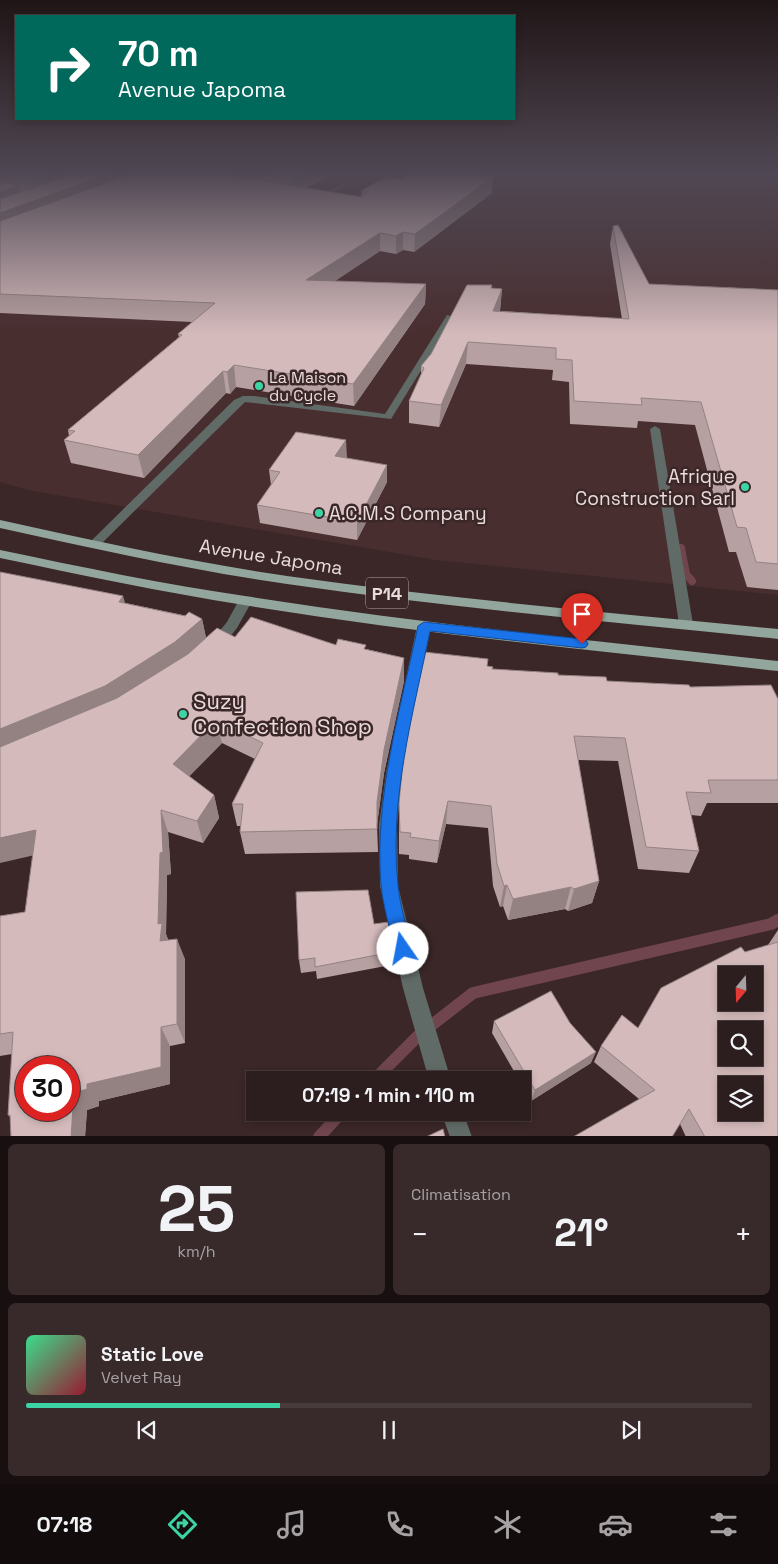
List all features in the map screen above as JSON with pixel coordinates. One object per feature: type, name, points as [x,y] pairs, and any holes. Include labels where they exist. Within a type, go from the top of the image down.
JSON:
[{"type":"main road","name":"Avenue Japoma","points":[[0,524],[94,544],[285,580],[409,596],[778,634]]},
{"type":"main road","name":"P14","points":[[0,554],[174,589],[246,601],[424,626],[778,666]]},
{"type":"street","points":[[94,544],[237,402],[243,399],[254,398],[388,417],[450,317]]},
{"type":"street","points":[[655,429],[686,624]]},
{"type":"street","points":[[208,652],[221,640],[246,601]]},
{"type":"street","points":[[424,626],[394,773],[388,825],[390,886],[413,988],[437,1071]]},
{"type":"street","points":[[455,1121],[460,1136]]},
{"type":"shaded area","points":[[0,228],[778,228],[778,595],[436,560],[33,491],[0,482]]},
{"type":"building","points":[[0,228],[423,228],[415,234],[403,232],[396,236],[380,233],[306,280],[426,284],[353,384],[234,365],[227,372],[223,371],[138,455],[64,440],[75,431],[68,430],[182,335],[178,334],[215,303],[0,294]]},
{"type":"building","points":[[613,228],[620,228],[649,284],[778,290],[778,564],[756,562],[746,528],[737,527],[701,402],[641,398],[642,405],[574,401],[572,360],[556,359],[556,348],[468,342],[441,405],[409,401],[424,368],[421,366],[431,354],[467,285],[492,285],[491,288],[502,289],[493,311],[629,319]]},
{"type":"building","points":[[296,432],[346,440],[335,456],[387,465],[357,522],[257,505],[280,472],[269,470]]},
{"type":"building","points":[[0,572],[123,596],[119,602],[185,616],[189,612],[202,619],[175,642],[105,686],[0,729]]},
{"type":"building","points":[[251,617],[336,645],[338,639],[366,645],[364,649],[404,658],[384,750],[377,802],[377,829],[240,832],[243,804],[232,804],[263,743],[216,720],[173,764],[214,795],[197,821],[161,810],[163,852],[160,853],[158,924],[162,923],[160,941],[177,939],[177,1024],[161,1027],[161,1067],[87,1084],[87,1089],[80,1091],[80,1056],[15,1056],[15,1121],[72,1121],[71,1136],[11,1136],[10,1115],[8,1115],[13,1032],[0,1034],[0,916],[25,912],[36,830],[0,838],[0,747],[117,698],[188,654],[217,628],[235,637]]},
{"type":"building","points":[[424,652],[488,659],[487,666],[493,667],[492,669],[606,677],[607,681],[689,685],[690,687],[771,685],[778,699],[778,780],[708,780],[711,793],[686,792],[699,851],[646,847],[625,738],[574,736],[599,881],[574,889],[571,887],[513,899],[507,885],[504,886],[497,864],[491,806],[448,801],[439,841],[410,837],[411,833],[400,832],[399,803],[404,750]]},
{"type":"building","points":[[368,890],[374,924],[389,922],[392,952],[315,967],[315,958],[299,960],[296,892]]},
{"type":"building","points":[[778,942],[778,1136],[704,1136],[689,1109],[673,1136],[575,1136],[655,1090],[601,1046],[622,1015],[638,1028],[661,988],[741,947],[745,952]]},
{"type":"building","points":[[551,991],[570,1023],[596,1052],[535,1090],[531,1083],[531,1071],[524,1071],[494,1021]]},
{"type":"building","points":[[443,1129],[445,1136],[428,1136]]},
{"type":"waterway","points":[[681,548],[686,574],[692,581]]},
{"type":"waterway","points":[[383,1071],[419,1035],[473,993],[771,924],[778,920]]},
{"type":"waterway","points":[[320,1136],[334,1121]]},
{"type":"place","name":"La Maison du Cycle","points":[[259,386]]},
{"type":"place","name":"Afrique Construction Sarl","points":[[745,487]]},
{"type":"place","name":"A.C.M.S Company","points":[[319,513]]},
{"type":"place","name":"Suzy Confection Shop","points":[[183,714]]},
{"type":"route","points":[[403,949],[390,886],[388,825],[394,773],[424,626],[582,644]]}]
